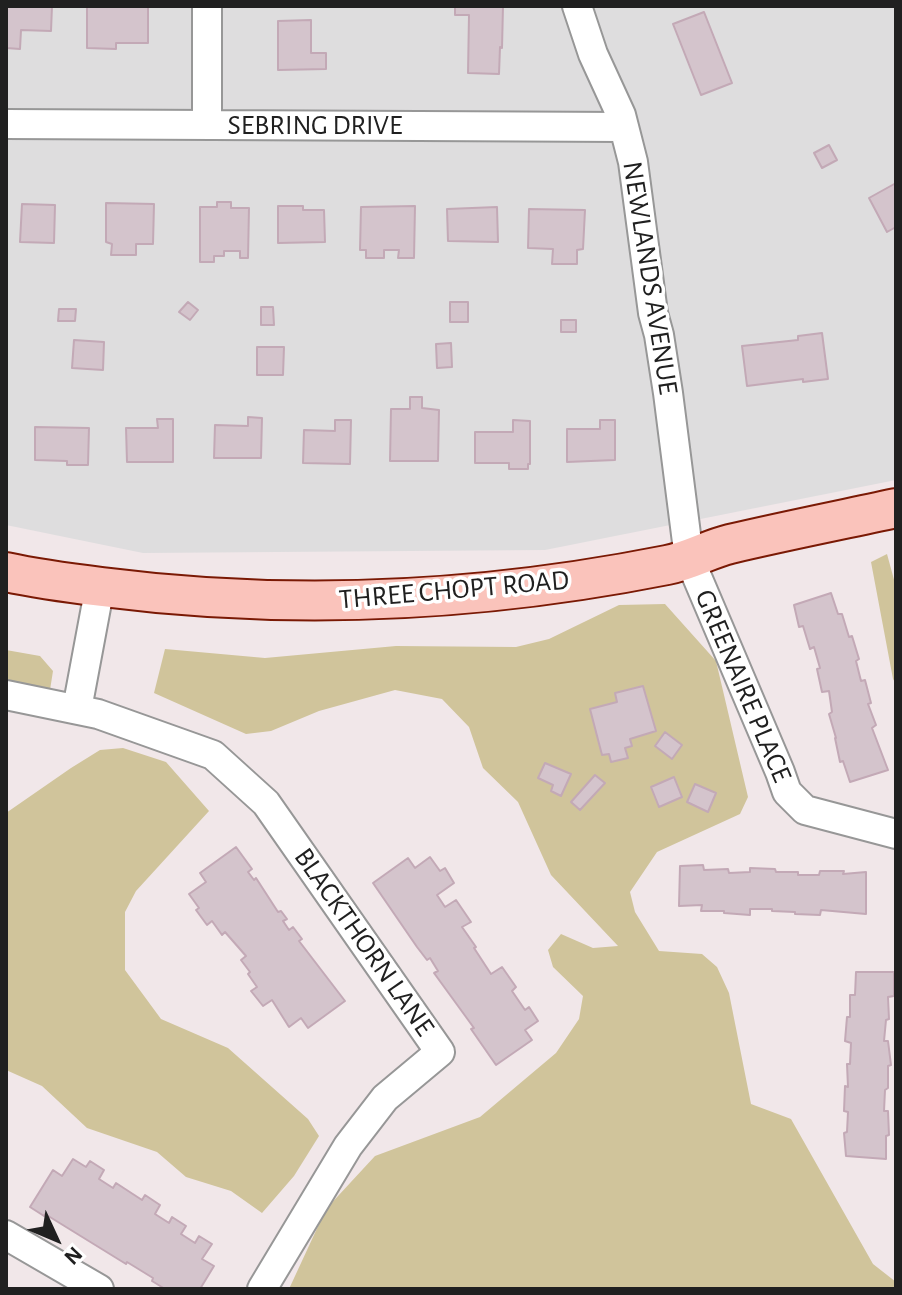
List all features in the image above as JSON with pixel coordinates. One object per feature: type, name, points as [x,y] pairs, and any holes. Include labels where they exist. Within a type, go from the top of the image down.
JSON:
[{"type":"main road","name":"THREE CHOPT ROAD","points":[[6,572],[41,580],[155,594],[240,599],[385,599],[459,594],[565,583],[672,564],[728,544],[896,508]]},
{"type":"street","points":[[207,6],[207,125]]},
{"type":"street","name":"NEWLANDS AVENUE","points":[[577,6],[593,54],[621,115],[633,162],[689,558]]},
{"type":"street","name":"SEBRING DRIVE","points":[[6,124],[624,127]]},
{"type":"street","name":"GREENAIRE PLACE","points":[[689,558],[787,792],[805,810],[896,834]]},
{"type":"street","points":[[77,709],[100,586]]},
{"type":"street","name":"BLACKTHORN LANE","points":[[6,695],[98,714],[213,755],[266,803],[440,1052],[385,1098],[348,1146],[262,1289]]},
{"type":"street","points":[[6,1235],[99,1289]]},
{"type":"shaded area","points":[[6,6],[896,6],[896,480],[545,550],[143,553],[6,525]]},
{"type":"shaded area","points":[[887,554],[896,587],[896,684],[871,562]]},
{"type":"shaded area","points":[[665,604],[716,661],[748,797],[740,814],[657,852],[630,892],[635,912],[659,951],[702,954],[717,967],[729,993],[751,1104],[791,1119],[873,1264],[896,1282],[896,1289],[289,1289],[326,1209],[375,1156],[480,1117],[556,1053],[579,1019],[583,996],[553,967],[548,950],[561,934],[593,948],[618,946],[551,875],[518,802],[483,768],[469,727],[442,699],[395,690],[319,711],[271,731],[246,734],[154,693],[165,649],[265,658],[396,646],[516,647],[549,639],[619,605]]},
{"type":"shaded area","points":[[6,650],[40,656],[53,671],[50,690],[6,681]]},
{"type":"shaded area","points":[[123,748],[166,762],[209,811],[136,891],[125,912],[125,970],[161,1019],[228,1048],[308,1119],[319,1136],[294,1176],[262,1213],[231,1191],[186,1177],[157,1152],[87,1128],[42,1086],[6,1070],[6,813],[100,750]]},
{"type":"building","points":[[6,6],[52,6],[51,31],[21,30],[20,49],[6,48]]},
{"type":"building","points":[[87,6],[148,6],[148,43],[116,43],[116,49],[87,48]]},
{"type":"building","points":[[455,6],[503,6],[499,74],[468,73],[469,15],[455,15]]},
{"type":"building","points":[[704,12],[732,83],[701,95],[673,24]]},
{"type":"building","points":[[311,20],[311,53],[326,53],[326,69],[278,70],[278,21]]},
{"type":"building","points":[[829,145],[837,160],[822,168],[814,153]]},
{"type":"building","points":[[896,183],[896,227],[887,232],[869,198]]},
{"type":"building","points":[[217,202],[231,202],[231,208],[249,208],[248,258],[240,258],[240,251],[224,251],[224,256],[214,256],[214,262],[200,262],[200,207],[217,207]]},
{"type":"building","points":[[106,203],[154,204],[153,244],[136,244],[136,255],[111,255],[112,244],[106,242]]},
{"type":"building","points":[[22,204],[55,205],[54,243],[20,242]]},
{"type":"building","points":[[278,206],[324,210],[325,242],[278,243]]},
{"type":"building","points":[[415,206],[414,258],[398,258],[399,250],[384,250],[384,258],[366,258],[366,250],[360,250],[361,207]]},
{"type":"building","points":[[497,207],[498,242],[448,241],[447,209]]},
{"type":"building","points":[[529,209],[585,210],[583,249],[577,250],[577,264],[552,264],[553,249],[528,248]]},
{"type":"building","points":[[188,302],[198,310],[190,320],[179,312]]},
{"type":"building","points":[[450,302],[468,302],[468,322],[450,322]]},
{"type":"building","points":[[261,307],[273,307],[274,325],[261,325]]},
{"type":"building","points":[[59,309],[76,309],[75,321],[58,321]]},
{"type":"building","points":[[561,320],[576,320],[576,332],[561,332]]},
{"type":"building","points":[[822,333],[828,379],[747,386],[742,346],[798,340],[798,336]]},
{"type":"building","points":[[74,340],[104,342],[103,370],[72,368]]},
{"type":"building","points":[[451,343],[452,367],[437,368],[436,344]]},
{"type":"building","points":[[257,347],[284,347],[283,375],[257,375]]},
{"type":"building","points":[[410,397],[422,397],[422,408],[439,410],[438,461],[390,461],[391,409],[410,409]]},
{"type":"building","points":[[248,417],[262,418],[261,458],[214,458],[215,425],[248,426]]},
{"type":"building","points":[[157,419],[173,419],[173,462],[127,462],[126,428],[158,428]]},
{"type":"building","points":[[335,420],[351,420],[350,464],[303,463],[304,430],[335,431]]},
{"type":"building","points":[[513,420],[530,421],[528,469],[509,469],[509,463],[475,463],[475,432],[513,432]]},
{"type":"building","points":[[600,420],[615,420],[615,460],[567,462],[567,429],[600,429]]},
{"type":"building","points":[[35,427],[89,428],[88,465],[35,460]]},
{"type":"building","points":[[831,593],[849,637],[852,636],[861,681],[865,680],[871,703],[868,704],[876,725],[872,728],[888,770],[850,782],[843,761],[840,762],[829,714],[832,712],[829,691],[822,692],[814,647],[810,649],[803,626],[799,627],[794,605]]},
{"type":"building","points":[[643,686],[656,731],[630,739],[632,746],[625,748],[628,758],[611,762],[609,754],[602,755],[590,709],[617,702],[615,693]]},
{"type":"building","points":[[665,732],[682,745],[672,759],[655,746]]},
{"type":"building","points":[[545,763],[571,774],[561,796],[551,791],[553,785],[538,778]]},
{"type":"building","points":[[595,775],[605,783],[580,810],[571,802]]},
{"type":"building","points":[[674,777],[682,797],[659,807],[651,787]]},
{"type":"building","points":[[695,784],[716,793],[708,812],[687,802]]},
{"type":"building","points":[[236,847],[252,869],[248,872],[254,880],[256,878],[278,912],[281,911],[287,919],[283,921],[289,930],[293,927],[302,939],[299,941],[345,1001],[308,1028],[301,1018],[289,1027],[272,1000],[263,1006],[251,991],[257,987],[241,960],[246,956],[225,932],[222,935],[212,921],[207,925],[189,894],[206,882],[200,873]]},
{"type":"building","points":[[430,857],[440,871],[445,868],[454,883],[437,895],[445,907],[456,900],[471,922],[462,927],[491,974],[502,967],[516,987],[512,991],[525,1010],[529,1007],[538,1021],[525,1030],[532,1040],[496,1065],[471,1029],[474,1028],[434,973],[438,971],[430,958],[427,960],[417,947],[373,883],[408,858],[415,868]]},
{"type":"building","points":[[703,865],[704,870],[728,869],[729,873],[750,872],[750,868],[798,872],[798,875],[819,875],[820,871],[844,871],[843,874],[866,872],[866,914],[821,910],[820,915],[795,914],[772,909],[750,909],[750,915],[701,911],[702,905],[679,906],[680,866]]},
{"type":"building","points":[[856,972],[894,972],[894,996],[888,997],[889,1019],[886,1020],[884,1041],[888,1041],[891,1065],[888,1066],[888,1088],[885,1090],[884,1111],[888,1111],[889,1135],[886,1136],[886,1159],[846,1156],[844,1133],[847,1132],[848,1112],[844,1111],[845,1086],[848,1087],[847,1064],[850,1064],[851,1043],[845,1041],[850,995],[855,995]]},
{"type":"building","points":[[73,1159],[86,1167],[90,1161],[104,1170],[99,1179],[113,1188],[116,1183],[142,1200],[145,1195],[160,1205],[155,1214],[169,1223],[172,1217],[186,1226],[181,1234],[195,1243],[199,1236],[212,1244],[202,1259],[214,1266],[200,1289],[165,1289],[127,1262],[30,1207],[53,1170],[62,1176]]}]
